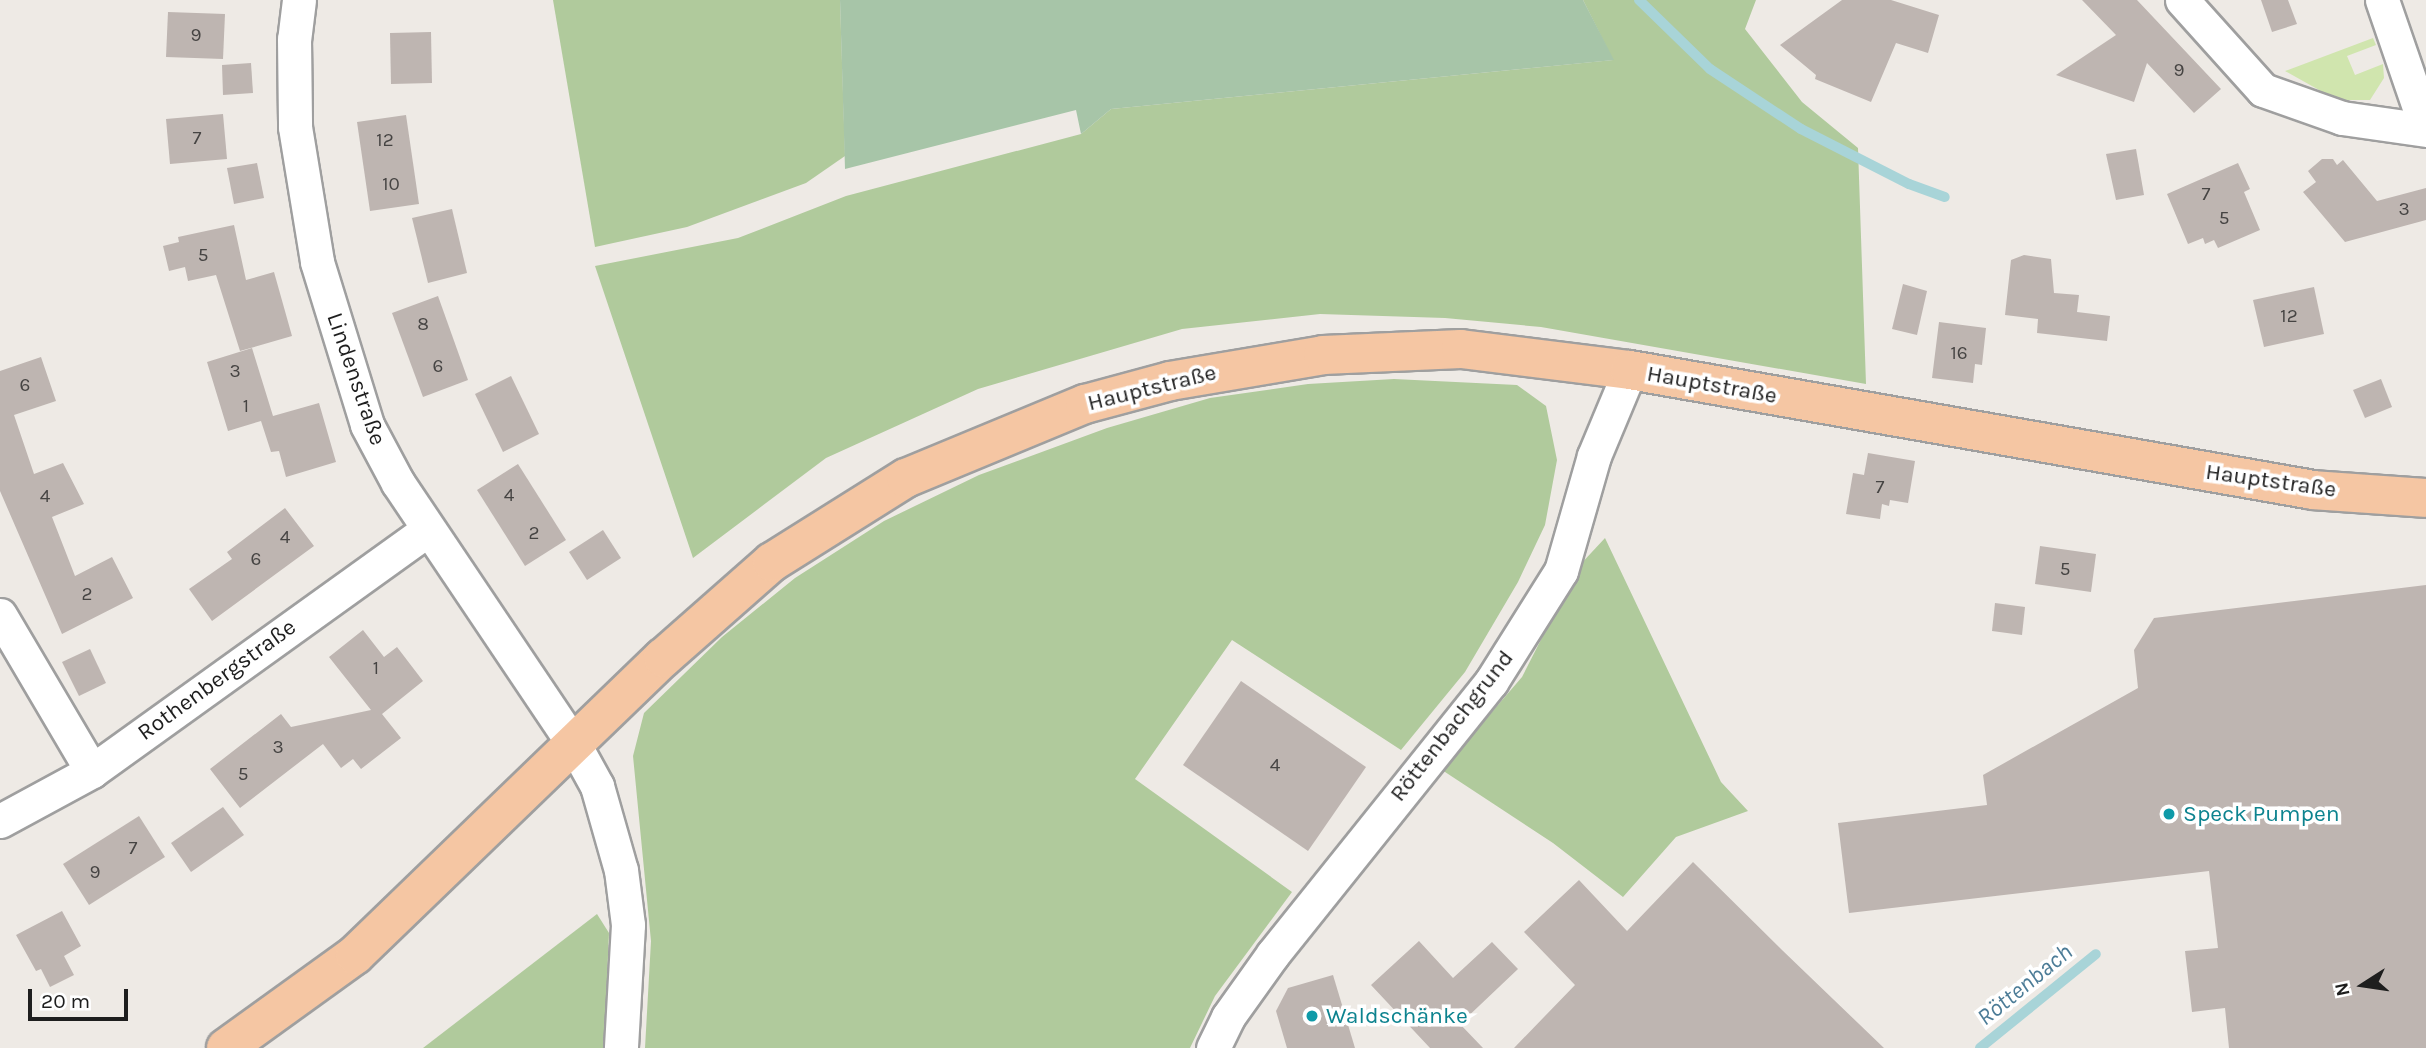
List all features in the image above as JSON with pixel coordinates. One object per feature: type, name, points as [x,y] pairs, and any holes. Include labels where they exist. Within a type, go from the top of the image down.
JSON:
[{"type":"main road","name":"Hauptstraße","points":[[226,1048],[355,955],[691,632],[772,562],[906,478],[1003,435],[1086,404],[1170,381],[1323,355],[1461,349],[1630,370],[2313,490],[2426,498]]},
{"type":"street","name":"Lindenstraße","points":[[299,0],[294,39],[295,127],[317,262],[367,425],[428,530],[575,746],[597,786],[621,870],[628,925],[621,1048]]},
{"type":"street","points":[[2182,0],[2263,90],[2343,118],[2426,129],[2382,0]]},
{"type":"street","name":"Röttenbachgrund","points":[[1213,1048],[1228,1017],[1273,954],[1491,682],[1561,571],[1594,456],[1630,370]]},
{"type":"street","name":"Rothenbergstraße","points":[[0,821],[92,771],[428,530]]},
{"type":"street","points":[[0,615],[92,771]]},
{"type":"green space","points":[[553,0],[840,0],[845,156],[806,183],[687,227],[595,247]]},
{"type":"green space","points":[[840,0],[1583,0],[1614,60],[1111,109],[1081,134],[1076,110],[845,169]]},
{"type":"green space","points":[[1583,0],[1756,0],[1745,29],[1802,102],[1858,148],[1866,384],[1541,327],[1445,318],[1320,314],[1182,329],[978,389],[826,458],[693,558],[595,266],[738,238],[846,196],[1081,134],[1111,109],[1613,60]]},
{"type":"green space","points":[[2373,38],[2376,45],[2347,56],[2355,75],[2383,64],[2384,78],[2370,100],[2337,100],[2285,71]]},
{"type":"green space","points":[[1394,379],[1517,385],[1546,406],[1557,460],[1545,525],[1518,582],[1465,672],[1401,750],[1232,640],[1135,779],[1292,892],[1215,996],[1190,1048],[645,1048],[651,941],[633,756],[644,713],[722,637],[795,578],[884,521],[979,475],[1107,428],[1210,398],[1308,384]]},
{"type":"green space","points":[[1605,538],[1721,782],[1748,811],[1676,837],[1623,897],[1553,843],[1442,770],[1522,677],[1578,567]]},
{"type":"green space","points":[[597,914],[609,933],[604,1048],[423,1048]]},
{"type":"building","points":[[1842,0],[1891,0],[1939,15],[1928,53],[1896,43],[1871,102],[1815,79],[1816,75],[1780,45]]},
{"type":"building","points":[[2082,0],[2137,0],[2221,89],[2194,113],[2147,63],[2134,102],[2056,75],[2116,35]]},
{"type":"building","points":[[2261,0],[2288,0],[2297,24],[2272,32]]},
{"type":"building","points":[[168,12],[225,14],[223,59],[166,57]]},
{"type":"building","points":[[431,32],[432,83],[391,84],[390,33]]},
{"type":"building","points":[[251,63],[253,93],[223,95],[222,65]]},
{"type":"building","points":[[223,114],[227,159],[170,164],[166,119]]},
{"type":"building","points":[[406,115],[419,204],[370,211],[357,122]]},
{"type":"building","points":[[2136,149],[2144,195],[2116,200],[2106,154]]},
{"type":"building","points":[[2322,159],[2333,159],[2337,165],[2343,160],[2377,201],[2426,188],[2426,220],[2345,242],[2303,192],[2316,182],[2308,171]]},
{"type":"building","points":[[257,163],[264,198],[234,204],[227,168]]},
{"type":"building","points":[[2238,163],[2250,189],[2244,192],[2260,230],[2218,248],[2214,240],[2205,244],[2203,238],[2188,244],[2167,194]]},
{"type":"building","points":[[452,209],[467,273],[428,283],[412,218]]},
{"type":"building","points":[[234,225],[246,280],[274,272],[292,336],[240,351],[216,275],[188,281],[185,267],[169,271],[163,246],[179,242],[178,237]]},
{"type":"building","points":[[2024,255],[2051,259],[2054,293],[2079,295],[2077,312],[2110,316],[2107,341],[2037,333],[2038,319],[2005,315],[2011,260]]},
{"type":"building","points":[[1903,284],[1927,291],[1917,335],[1892,329]]},
{"type":"building","points":[[2314,287],[2324,334],[2264,347],[2253,300]]},
{"type":"building","points":[[438,296],[468,380],[423,397],[392,313]]},
{"type":"building","points":[[1939,322],[1986,328],[1982,365],[1975,364],[1973,383],[1932,378]]},
{"type":"building","points":[[252,348],[273,416],[319,403],[336,462],[286,477],[279,451],[271,452],[261,421],[228,431],[207,362]]},
{"type":"building","points":[[41,357],[56,401],[14,415],[34,474],[63,463],[84,504],[52,517],[75,576],[112,557],[133,598],[62,634],[0,491],[0,371]]},
{"type":"building","points":[[511,376],[539,434],[503,452],[475,394]]},
{"type":"building","points":[[2381,379],[2392,407],[2365,418],[2353,390]]},
{"type":"building","points":[[1868,453],[1915,461],[1908,503],[1890,500],[1889,506],[1882,504],[1880,519],[1846,514],[1853,473],[1864,475]]},
{"type":"building","points":[[518,464],[566,540],[525,566],[477,490]]},
{"type":"building","points":[[285,508],[314,546],[212,621],[189,589],[232,559],[227,552]]},
{"type":"building","points":[[603,530],[621,558],[587,580],[569,552]]},
{"type":"building","points":[[2040,546],[2096,554],[2091,592],[2035,584]]},
{"type":"building","name":"Speck Pumpen","points":[[2426,585],[2426,1048],[2229,1048],[2225,1008],[2192,1012],[2185,951],[2218,948],[2209,871],[1849,913],[1838,823],[1987,805],[1983,775],[2138,688],[2134,650],[2154,618]]},
{"type":"building","points":[[1995,603],[2025,607],[2022,635],[1992,631]]},
{"type":"building","points":[[363,630],[384,657],[397,647],[423,681],[382,714],[401,738],[361,769],[353,759],[341,768],[323,744],[240,808],[210,769],[281,714],[291,727],[371,710],[329,657]]},
{"type":"building","points":[[90,649],[106,683],[79,696],[62,662]]},
{"type":"building","points":[[1241,681],[1366,767],[1308,851],[1183,765]]},
{"type":"building","points":[[223,807],[244,835],[191,872],[171,843]]},
{"type":"building","points":[[139,816],[165,857],[89,905],[63,864]]},
{"type":"building","points":[[1693,862],[1884,1048],[1514,1048],[1575,985],[1524,932],[1579,880],[1627,931]]},
{"type":"building","points":[[62,911],[81,946],[64,956],[74,975],[50,987],[41,969],[36,971],[16,935]]},
{"type":"building","points":[[1419,941],[1453,978],[1492,942],[1518,969],[1460,1024],[1483,1048],[1430,1048],[1371,985]]},
{"type":"building","name":"Waldschänke","points":[[1333,975],[1355,1048],[1287,1048],[1276,1011],[1288,988]]},
{"type":"waterway","points":[[1639,0],[1710,69],[1801,129],[1909,184],[1945,197]]},
{"type":"waterway","name":"Röttenbach","points":[[1980,1048],[2096,954]]},
{"type":"place","name":"Speck Pumpen","points":[[2169,814]]},
{"type":"place","name":"Waldschänke","points":[[1312,1016]]}]
